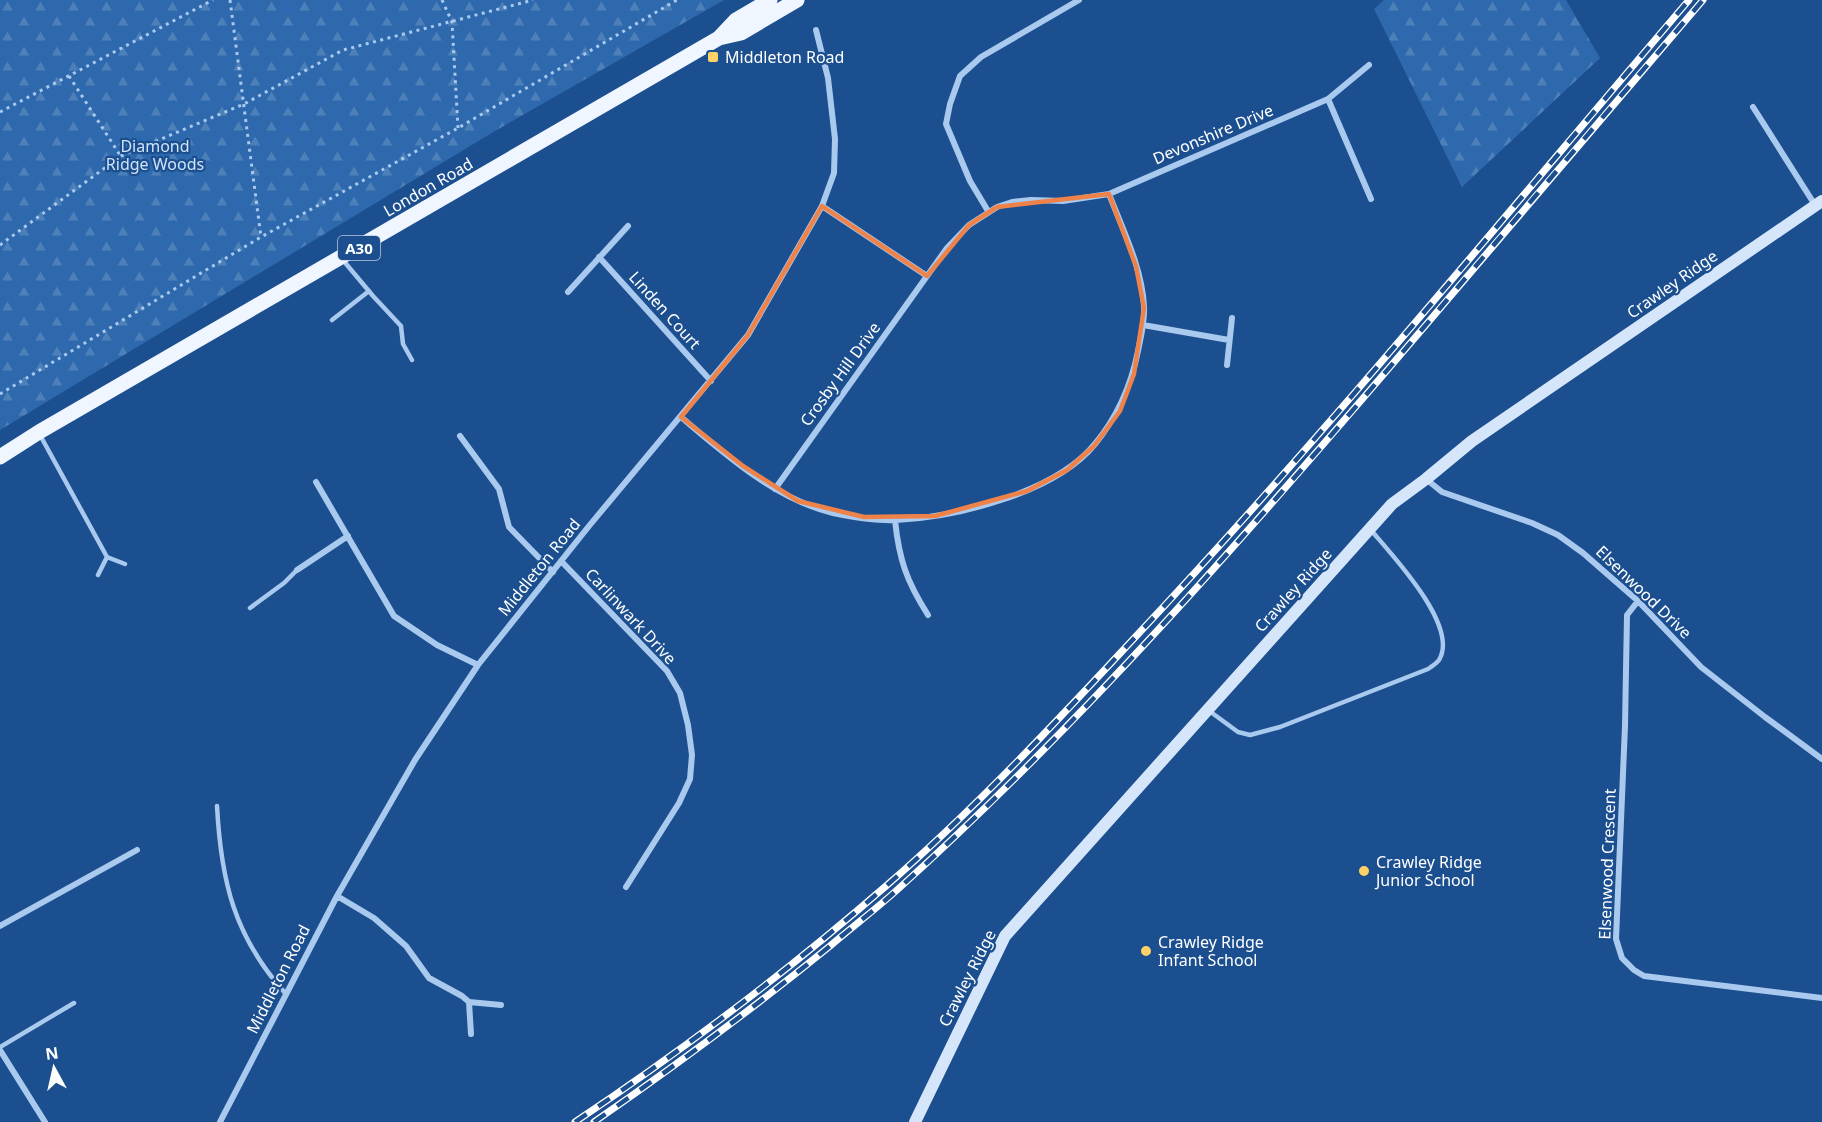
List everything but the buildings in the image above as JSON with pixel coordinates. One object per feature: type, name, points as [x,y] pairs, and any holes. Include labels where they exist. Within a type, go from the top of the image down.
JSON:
[{"type":"main road","name":"London Road","points":[[0,457],[39,432],[719,38],[736,20],[770,0]]},
{"type":"main road","name":"London Road","points":[[719,38],[741,33],[796,0]]},
{"type":"street","points":[[988,211],[970,181],[946,124],[960,76],[981,57],[1079,0]]},
{"type":"street","name":"Middleton Road","points":[[220,1122],[337,896],[415,760],[478,664],[748,335],[822,206],[834,172],[835,139],[828,78],[816,30]]},
{"type":"street","name":"Devonshire Drive","points":[[1109,194],[1328,99],[1369,66]]},
{"type":"street","points":[[1328,99],[1371,199]]},
{"type":"street","points":[[1753,107],[1818,203]]},
{"type":"street","points":[[681,417],[775,489],[798,501],[833,513],[895,520],[935,516],[968,509],[1027,491],[1067,470],[1094,446],[1120,411],[1134,374],[1144,308],[1136,266],[1109,194]]},
{"type":"street","name":"Crosby Hill Drive","points":[[775,489],[947,248],[969,225],[988,211],[1012,202],[1085,199],[1109,194]]},
{"type":"street","name":"Crawley Ridge","points":[[915,1122],[1005,936],[1392,504],[1472,441],[1818,203]]},
{"type":"street","points":[[822,206],[927,276]]},
{"type":"street","points":[[568,292],[628,226]]},
{"type":"street","name":"Linden Court","points":[[599,258],[711,381]]},
{"type":"street","points":[[1227,365],[1232,318]]},
{"type":"street","points":[[1143,325],[1229,339]]},
{"type":"street","points":[[460,436],[500,489],[509,527],[553,572]]},
{"type":"street","name":"Elsenwood Drive","points":[[1426,479],[1442,492],[1516,516],[1558,535],[1583,553],[1638,601],[1701,668],[1822,759]]},
{"type":"street","points":[[316,482],[394,616],[437,645],[478,664]]},
{"type":"street","points":[[895,520],[898,551],[906,576],[928,615]]},
{"type":"street","points":[[297,570],[348,537]]},
{"type":"street","name":"Carlinwark Drive","points":[[561,561],[667,671],[680,693],[688,725],[692,755],[690,779],[679,803],[626,887]]},
{"type":"street","name":"Elsenwood Crescent","points":[[1638,601],[1627,615],[1624,749],[1616,902],[1616,939],[1622,958],[1644,976],[1822,998]]},
{"type":"street","points":[[0,926],[137,850]]},
{"type":"street","points":[[337,896],[374,918],[406,946],[429,978],[469,1002],[501,1005]]},
{"type":"street","points":[[469,1002],[471,1034]]},
{"type":"street","points":[[1,1053],[45,1122]]},
{"type":"lane","points":[[342,258],[401,326],[403,344],[412,360]]},
{"type":"lane","points":[[332,320],[369,291]]},
{"type":"lane","points":[[39,432],[107,557],[125,564]]},
{"type":"lane","points":[[1208,710],[1238,732],[1250,735],[1280,727],[1428,669],[1439,660],[1442,646],[1439,623],[1431,605],[1370,529]]},
{"type":"lane","points":[[98,575],[107,557]]},
{"type":"lane","points":[[250,608],[285,583],[297,570]]},
{"type":"lane","points":[[216,806],[219,849],[228,895],[258,960],[285,993]]},
{"type":"lane","points":[[1,1053],[75,1003]]},
{"type":"path","points":[[0,112],[213,0]]},
{"type":"path","points":[[230,0],[261,237]]},
{"type":"path","points":[[442,0],[452,22],[459,128]]},
{"type":"path","points":[[0,245],[121,156],[244,104],[343,50],[533,0]]},
{"type":"path","points":[[0,394],[261,237],[459,128],[677,0]]},
{"type":"path","points":[[69,76],[121,156]]},
{"type":"highlighted area","points":[[1109,194],[1136,266],[1144,308],[1134,374],[1120,411],[1094,446],[1067,470],[1027,491],[935,516],[864,517],[798,501],[743,466],[681,417],[748,335],[822,206],[927,276],[969,225],[997,207]]},
{"type":"green space","name":"Diamond Ridge Woods","points":[[0,0],[724,0],[495,131],[0,430]]},
{"type":"green space","points":[[1384,0],[1566,0],[1600,58],[1462,187],[1374,9]]},
{"type":"railway","points":[[575,1122],[695,1038],[811,949],[886,886],[952,826],[1016,762],[1140,632],[1281,477],[1689,0]]},
{"type":"railway","points":[[594,1122],[714,1036],[830,946],[897,890],[1035,758],[1167,620],[1294,478],[1703,0]]},
{"type":"place","name":"Middleton Road","points":[[713,57]]},
{"type":"place","name":"Crawley Ridge Junior School","points":[[1364,871]]},
{"type":"place","name":"Crawley Ridge Infant School","points":[[1146,951]]}]
